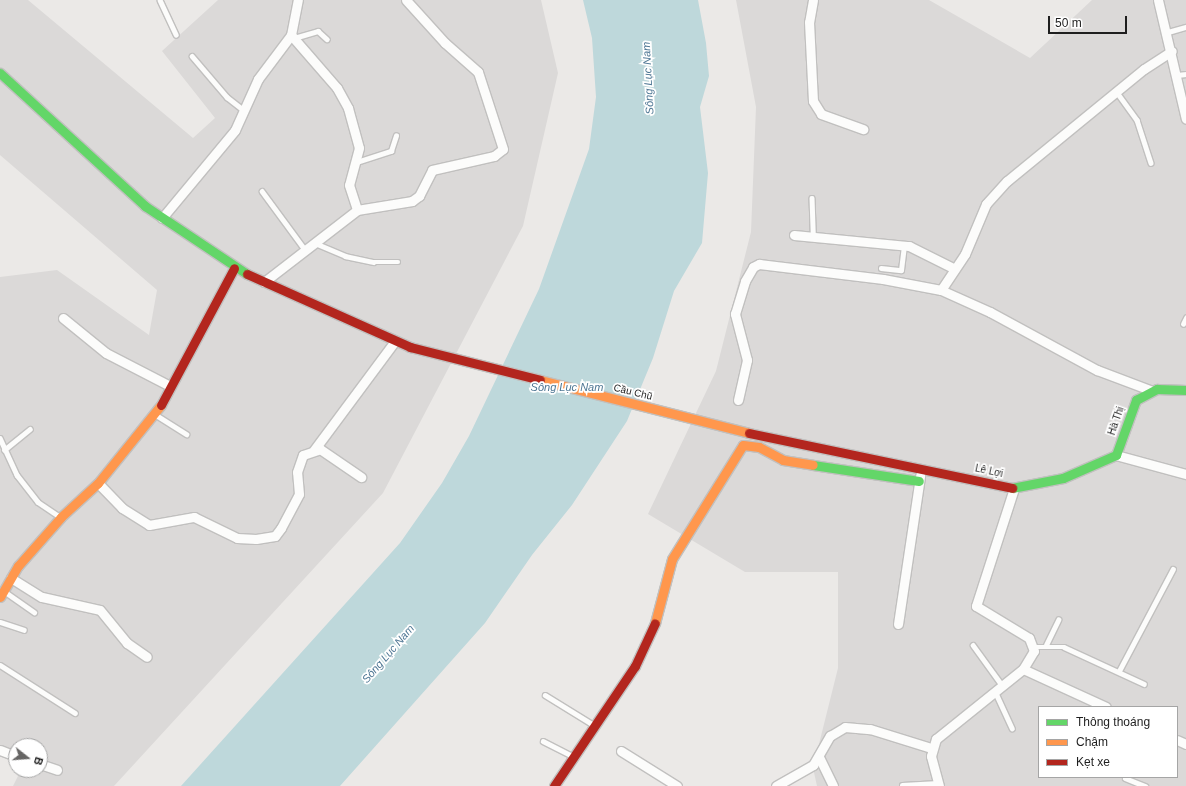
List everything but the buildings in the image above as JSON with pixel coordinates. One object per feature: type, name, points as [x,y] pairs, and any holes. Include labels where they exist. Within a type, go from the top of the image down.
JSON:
[{"type":"street","points":[[162,218],[235,130],[245,111],[258,78],[292,37],[298,0]]},
{"type":"street","points":[[264,282],[357,210],[412,201],[418,196],[432,170],[494,156],[503,149],[478,72],[445,43],[406,0]]},
{"type":"street","points":[[813,0],[809,17],[813,101],[821,114],[863,129]]},
{"type":"street","points":[[1158,0],[1172,51],[1182,74],[1186,119]]},
{"type":"street","points":[[292,37],[343,98],[359,148],[349,192],[357,210]]},
{"type":"street","points":[[941,290],[955,269],[986,204],[1006,181],[1116,91],[1172,51]]},
{"type":"street","name":"Cầu Chũ","points":[[0,73],[162,218],[234,268],[410,347],[782,441]]},
{"type":"street","points":[[794,235],[904,245],[933,255],[955,269]]},
{"type":"street","points":[[738,400],[747,360],[735,314],[752,267],[759,264],[883,279],[941,290],[990,312],[1096,370],[1150,390],[1186,390]]},
{"type":"street","points":[[2,594],[11,578],[61,517],[98,483],[156,416],[170,386],[234,268]]},
{"type":"street","points":[[63,318],[106,353],[170,386]]},
{"type":"street","points":[[98,483],[122,508],[148,525],[194,518],[238,538],[266,538],[281,528],[299,494],[299,461],[314,450],[396,341]]},
{"type":"street","name":"Hà Thị","points":[[1116,455],[1129,412],[1136,400],[1150,390]]},
{"type":"street","name":"Lê Lợi","points":[[782,441],[1014,488],[1063,478],[1116,455]]},
{"type":"street","points":[[554,786],[576,758],[595,726],[635,666],[654,627],[672,559],[713,487],[743,445],[760,447],[783,460],[919,481]]},
{"type":"street","points":[[314,450],[320,449],[361,476]]},
{"type":"street","points":[[1116,455],[1186,474]]},
{"type":"street","points":[[898,624],[921,469]]},
{"type":"street","points":[[939,784],[931,748],[936,739],[1023,669],[1035,647],[1029,638],[976,606],[1014,488]]},
{"type":"street","points":[[11,578],[42,596],[100,610],[127,643],[147,657]]},
{"type":"street","points":[[1023,669],[1104,706]]},
{"type":"street","points":[[776,786],[813,765],[830,736],[845,726],[870,730],[931,748]]},
{"type":"street","points":[[621,751],[677,786]]},
{"type":"street","points":[[819,757],[833,786]]},
{"type":"street","points":[[48,767],[57,770]]},
{"type":"lane","points":[[160,0],[176,34]]},
{"type":"lane","points":[[1168,32],[1186,27]]},
{"type":"lane","points":[[292,37],[318,31],[327,39]]},
{"type":"lane","points":[[192,56],[227,97],[245,111]]},
{"type":"lane","points":[[1116,91],[1137,120],[1151,163]]},
{"type":"lane","points":[[356,162],[391,151],[396,136]]},
{"type":"lane","points":[[262,191],[306,251]]},
{"type":"lane","points":[[812,198],[813,236]]},
{"type":"lane","points":[[315,243],[345,256],[373,262],[398,262]]},
{"type":"lane","points":[[881,268],[901,270],[904,245]]},
{"type":"lane","points":[[1183,324],[1186,318]]},
{"type":"lane","points":[[156,416],[188,434]]},
{"type":"lane","points":[[4,450],[30,429]]},
{"type":"lane","points":[[0,438],[4,450],[38,502],[61,517]]},
{"type":"lane","points":[[1119,671],[1173,569]]},
{"type":"lane","points":[[2,594],[34,612]]},
{"type":"lane","points":[[1046,645],[1058,620]]},
{"type":"lane","points":[[0,622],[24,630]]},
{"type":"lane","points":[[973,645],[999,688],[1012,728]]},
{"type":"lane","points":[[1035,647],[1046,645],[1079,652],[1144,684]]},
{"type":"lane","points":[[0,665],[75,713]]},
{"type":"lane","points":[[545,695],[595,726]]},
{"type":"lane","points":[[543,741],[576,758]]},
{"type":"lane","points":[[1125,778],[1145,786]]},
{"type":"lane","points":[[902,785],[939,784]]},
{"type":"shaded area","points":[[0,0],[28,0],[193,138],[215,118],[162,51],[218,0],[541,0],[558,73],[523,226],[383,493],[114,786],[13,786],[17,778],[48,778],[48,738],[8,738],[8,754],[0,748],[0,277],[57,270],[149,335],[157,290],[0,155]]},
{"type":"shaded area","points":[[736,0],[929,0],[1030,58],[1092,0],[1186,0],[1186,786],[817,786],[813,768],[838,668],[838,572],[745,572],[648,514],[716,371],[751,232],[756,107]]},
{"type":"water","name":"Sông Lục Nam","points":[[583,0],[698,0],[706,43],[709,76],[700,107],[708,173],[702,243],[674,291],[653,358],[627,421],[572,505],[532,555],[485,623],[340,786],[181,786],[400,543],[442,483],[469,436],[539,289],[589,149],[596,97],[592,38]]},
{"type":"traffic: fast","points":[[0,73],[145,206],[247,274]]},
{"type":"traffic: fast","points":[[1012,488],[1063,478],[1116,455],[1136,400],[1157,389],[1186,390]]},
{"type":"traffic: fast","points":[[813,465],[919,481]]},
{"type":"traffic: slow","points":[[540,380],[749,433]]},
{"type":"traffic: slow","points":[[0,597],[18,566],[61,517],[98,483],[161,405]]},
{"type":"traffic: slow","points":[[655,623],[672,559],[743,445],[759,447],[783,460],[813,465]]},
{"type":"traffic: jam","points":[[161,405],[234,268]]},
{"type":"traffic: jam","points":[[247,274],[410,347],[540,380]]},
{"type":"traffic: jam","points":[[749,433],[1012,488]]},
{"type":"traffic: jam","points":[[554,786],[635,666],[655,623]]}]
